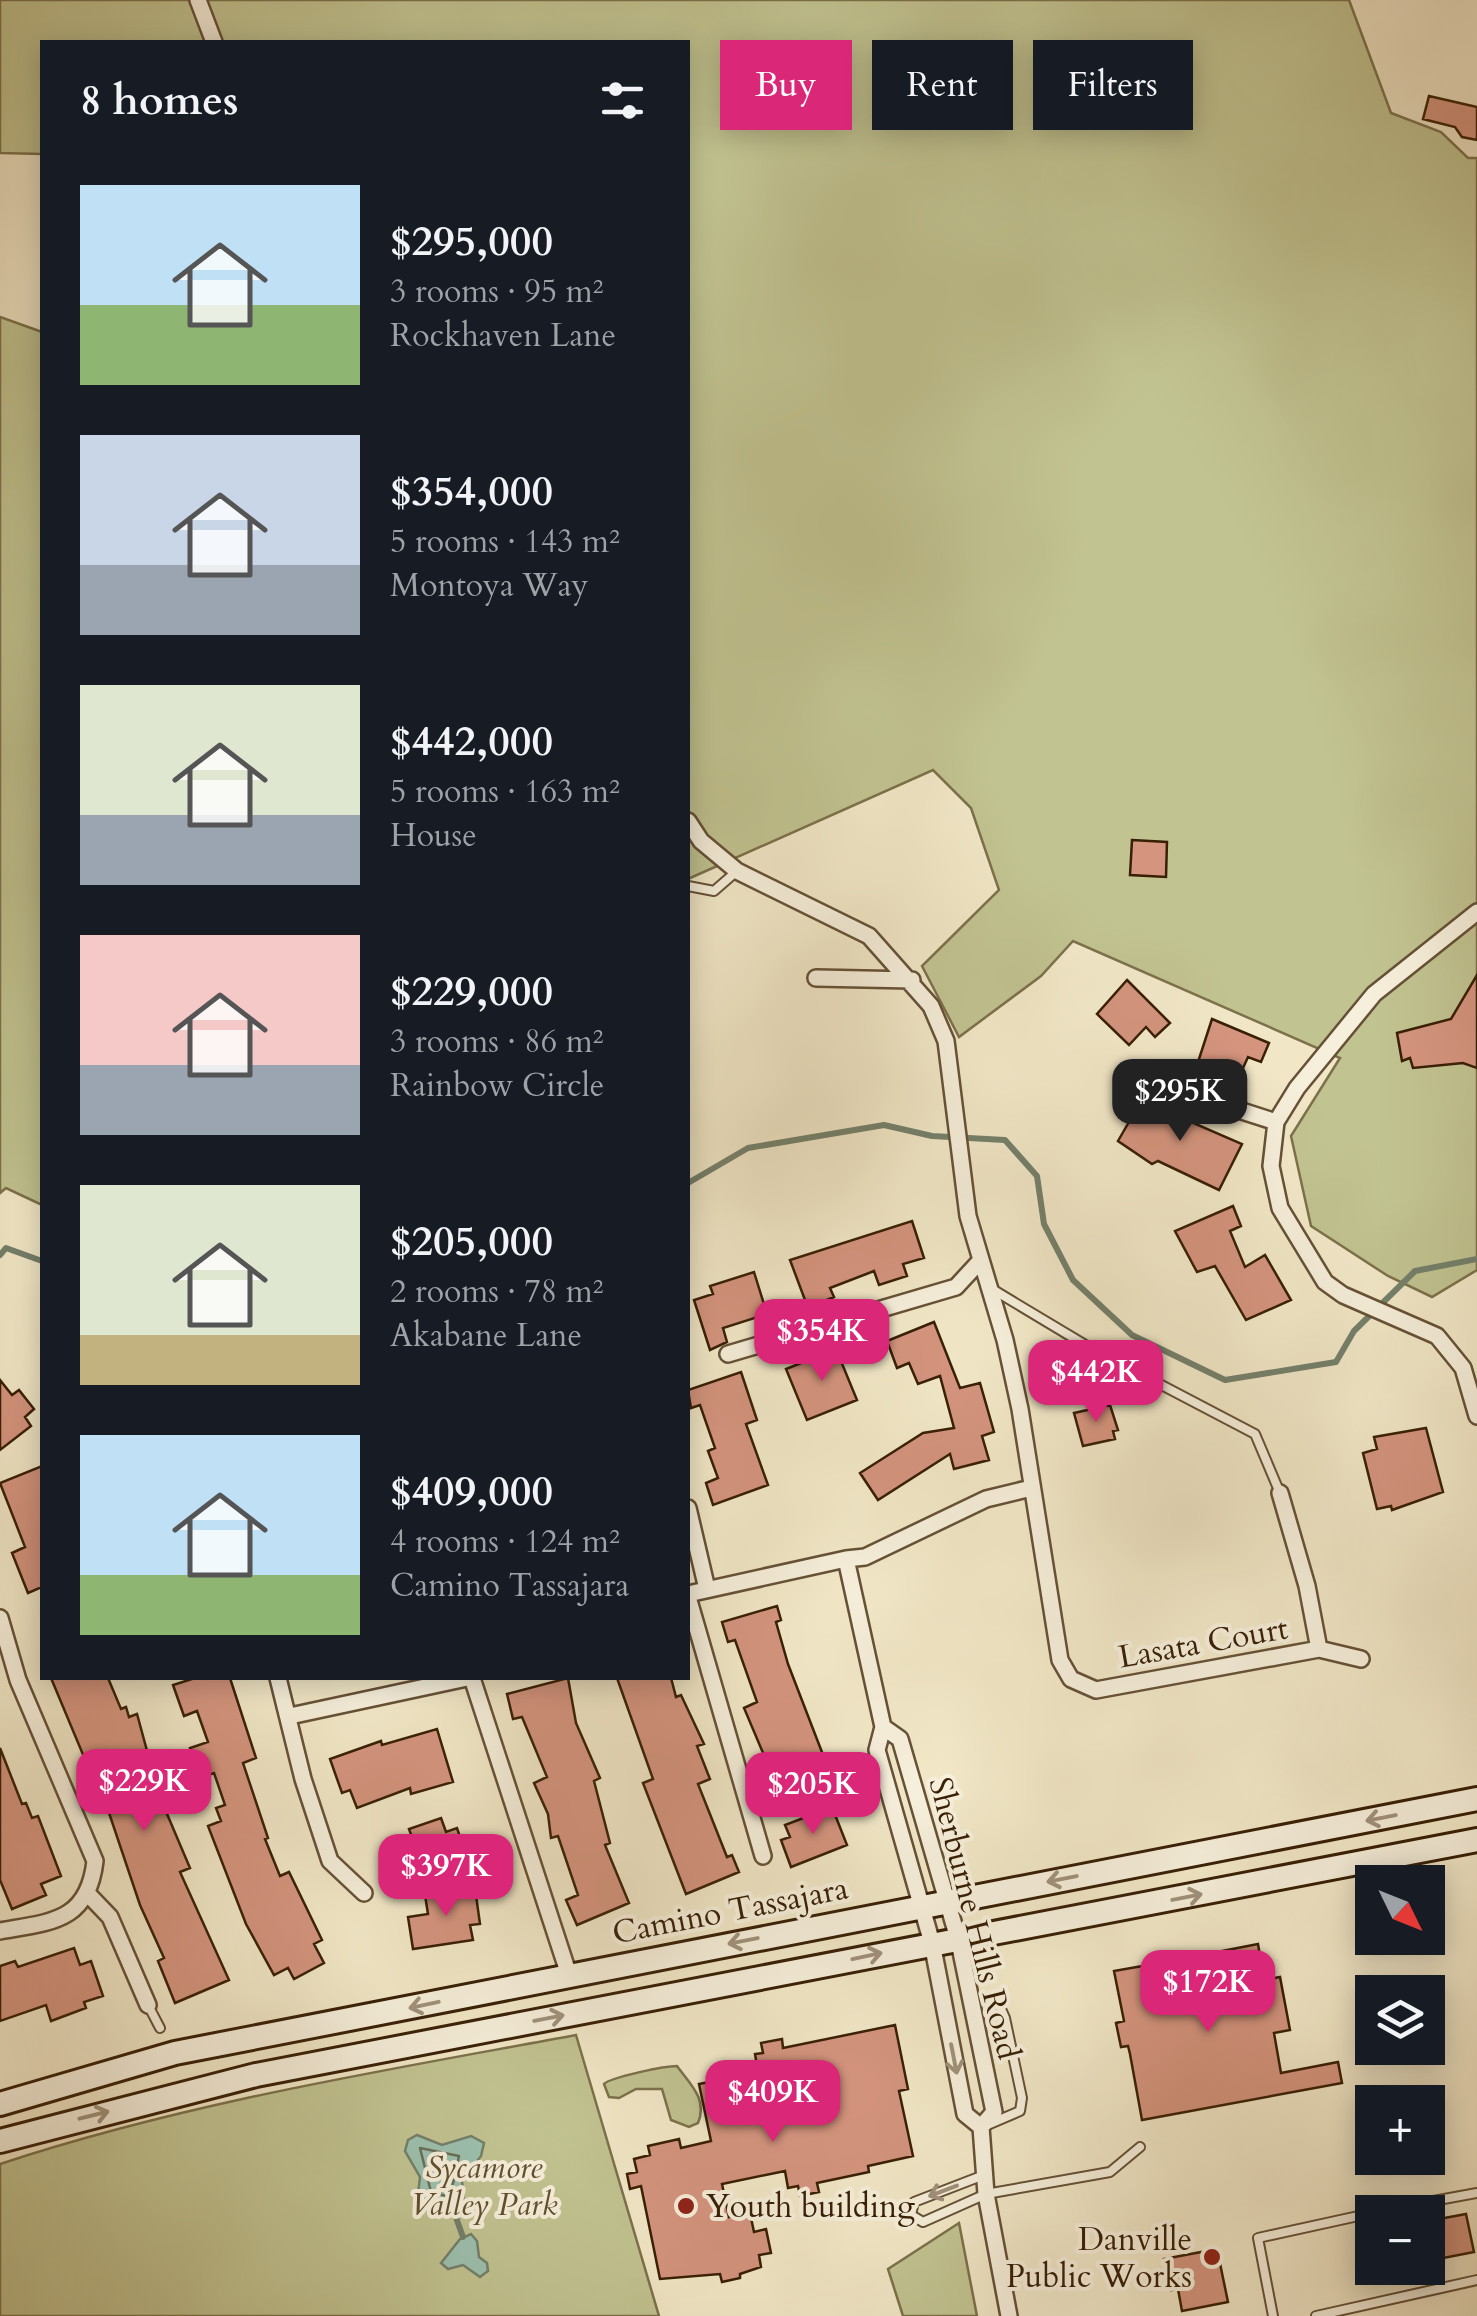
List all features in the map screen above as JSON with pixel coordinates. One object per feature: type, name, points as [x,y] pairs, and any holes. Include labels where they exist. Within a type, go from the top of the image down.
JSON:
[{"type":"main road","name":"Camino Tassajara","points":[[0,2104],[175,2053],[1477,1799]]},
{"type":"main road","points":[[0,2141],[256,2075],[1477,1840]]},
{"type":"street","points":[[198,0],[213,40]]},
{"type":"street","points":[[690,823],[701,840],[738,871],[869,936],[912,980],[931,1006],[946,1041],[968,1216],[1006,1340],[1031,1488],[986,1499],[865,1557],[690,1594]]},
{"type":"street","points":[[1477,912],[1374,994],[1297,1088],[1276,1122],[1271,1166],[1280,1208],[1324,1282],[1343,1295],[1425,1328],[1455,1354],[1477,1416]]},
{"type":"street","points":[[816,978],[912,980]]},
{"type":"street","points":[[1165,1073],[1220,1104],[1276,1122]]},
{"type":"street","points":[[728,1354],[956,1287],[980,1261]]},
{"type":"street","name":"Lasata Court","points":[[1031,1488],[1060,1660],[1071,1679],[1083,1687],[1096,1690],[1319,1649],[1361,1658]]},
{"type":"street","points":[[1280,1493],[1307,1586],[1319,1649]]},
{"type":"street","points":[[690,1517],[707,1589]]},
{"type":"street","name":"Sherburne Hills Road","points":[[846,1559],[883,1727],[878,1750],[932,1943],[965,2114],[981,2128]]},
{"type":"street","points":[[690,1602],[762,1856]]},
{"type":"street","points":[[0,1618],[18,1680],[85,1830],[94,1861],[87,1893],[77,1908],[57,1921],[0,1932]]},
{"type":"street","points":[[279,1680],[303,1779],[330,1861],[364,1894]]},
{"type":"street","points":[[290,1716],[461,1680]]},
{"type":"street","points":[[471,1680],[569,1975]]},
{"type":"street","name":"Sherburne Hills Road","points":[[883,1727],[900,1739],[959,1942],[994,2112],[981,2128],[984,2175],[1009,2316]]},
{"type":"street","points":[[87,1893],[110,1917],[148,2004]]},
{"type":"lane","points":[[690,886],[714,891],[738,871]]},
{"type":"lane","points":[[988,1286],[1088,1346],[1256,1434],[1280,1493]]},
{"type":"lane","points":[[981,2128],[1020,2111],[1022,2098],[1005,2018],[996,1998]]},
{"type":"lane","points":[[148,2004],[160,2028]]},
{"type":"lane","points":[[984,2175],[914,2202],[911,2214],[923,2222],[986,2194],[1110,2172],[1140,2146]]},
{"type":"lane","points":[[1445,2200],[1477,2194]]},
{"type":"lane","points":[[1274,2316],[1258,2238],[1355,2216]]},
{"type":"lane","points":[[1316,2316],[1477,2280]]},
{"type":"green space","points":[[0,0],[1349,0],[1391,113],[1441,132],[1468,158],[1477,158],[1477,1270],[1432,1297],[1388,1276],[1311,1226],[1291,1136],[1340,1058],[1073,941],[1041,976],[959,1037],[922,966],[999,890],[971,808],[933,770],[690,878],[690,40],[40,40],[40,154],[0,153]]},
{"type":"green space","points":[[0,317],[40,331],[40,1204],[6,1188],[0,1193]]},
{"type":"green space","name":"Sycamore Valley Park","points":[[576,2035],[659,2316],[0,2316],[0,2164],[214,2105]]},
{"type":"green space","points":[[677,2066],[701,2106],[698,2123],[689,2127],[671,2120],[662,2089],[636,2089],[619,2098],[609,2097],[604,2084],[627,2075]]},
{"type":"green space","points":[[959,2223],[977,2316],[903,2316],[888,2269]]},
{"type":"water","points":[[417,2135],[442,2145],[471,2136],[484,2143],[481,2156],[462,2180],[464,2206],[458,2212],[434,2204],[425,2209],[417,2203],[420,2177],[405,2151],[408,2140]]},
{"type":"water","points":[[471,2234],[477,2241],[479,2257],[487,2263],[488,2271],[480,2277],[463,2265],[448,2269],[441,2263],[460,2239]]},
{"type":"building","points":[[1429,96],[1477,107],[1477,140],[1462,137],[1455,127],[1423,119]]},
{"type":"building","points":[[1132,840],[1167,842],[1166,877],[1130,875]]},
{"type":"building","points":[[1477,975],[1477,1068],[1463,1063],[1413,1068],[1410,1058],[1402,1061],[1397,1033],[1451,1019]]},
{"type":"building","points":[[1127,980],[1170,1023],[1155,1037],[1146,1027],[1129,1045],[1097,1014]]},
{"type":"building","points":[[1212,1019],[1269,1043],[1261,1062],[1248,1057],[1238,1079],[1198,1062]]},
{"type":"building","points":[[1141,1101],[1163,1114],[1169,1104],[1187,1114],[1184,1119],[1242,1144],[1219,1190],[1158,1161],[1152,1164],[1118,1141]]},
{"type":"building","points":[[1233,1206],[1241,1226],[1230,1231],[1245,1267],[1265,1255],[1291,1300],[1246,1320],[1215,1266],[1197,1272],[1175,1231]]},
{"type":"building","points":[[912,1221],[924,1258],[903,1264],[907,1276],[879,1285],[874,1271],[830,1288],[834,1297],[808,1308],[790,1260]]},
{"type":"building","points":[[754,1272],[767,1314],[723,1328],[727,1342],[710,1350],[694,1300],[713,1294],[710,1286]]},
{"type":"building","points":[[934,1322],[960,1388],[980,1383],[994,1432],[982,1436],[989,1460],[954,1469],[950,1454],[878,1500],[860,1473],[923,1433],[954,1428],[940,1376],[918,1384],[909,1363],[897,1368],[887,1341]]},
{"type":"building","points":[[836,1349],[857,1400],[807,1420],[786,1369]]},
{"type":"building","points":[[741,1372],[757,1420],[746,1424],[768,1485],[713,1505],[706,1483],[718,1478],[708,1451],[715,1448],[700,1405],[691,1408],[690,1389]]},
{"type":"building","points":[[0,1380],[12,1395],[19,1390],[34,1409],[25,1417],[31,1426],[0,1450]]},
{"type":"building","points":[[1110,1405],[1118,1430],[1113,1431],[1115,1439],[1083,1446],[1074,1413]]},
{"type":"building","points":[[1426,1428],[1443,1492],[1392,1510],[1391,1506],[1377,1509],[1363,1453],[1377,1449],[1374,1437]]},
{"type":"building","points":[[40,1467],[40,1588],[28,1593],[12,1553],[25,1547],[0,1483]]},
{"type":"building","points":[[777,1606],[781,1620],[776,1622],[788,1664],[830,1773],[784,1788],[774,1757],[766,1760],[744,1708],[757,1702],[735,1640],[728,1642],[722,1622]]},
{"type":"building","points":[[52,1680],[109,1680],[121,1709],[126,1707],[129,1717],[137,1714],[159,1795],[190,1868],[180,1872],[229,1980],[175,2003],[158,1961],[164,1958],[140,1905],[104,1798],[122,1792],[111,1761],[89,1769]]},
{"type":"building","points":[[189,1680],[231,1680],[256,1758],[243,1763],[268,1838],[265,1839],[280,1876],[289,1872],[322,1940],[314,1944],[324,1963],[294,1979],[288,1968],[274,1975],[246,1924],[208,1826],[221,1821],[216,1808],[225,1805],[214,1773],[199,1778],[190,1748],[208,1742],[197,1711],[184,1716],[173,1685]]},
{"type":"building","points":[[568,1680],[576,1723],[600,1778],[594,1781],[610,1843],[605,1845],[629,1903],[577,1925],[566,1900],[578,1895],[558,1836],[551,1838],[548,1814],[534,1783],[547,1777],[522,1717],[513,1719],[507,1694]]},
{"type":"building","points":[[618,1680],[672,1680],[676,1697],[681,1695],[704,1744],[697,1746],[710,1779],[698,1784],[727,1857],[732,1855],[739,1872],[686,1894],[643,1783],[653,1779]]},
{"type":"building","points":[[437,1729],[453,1782],[411,1794],[410,1788],[357,1808],[350,1790],[342,1793],[330,1759],[381,1741],[382,1745]]},
{"type":"building","points":[[0,1748],[22,1804],[26,1803],[32,1818],[38,1816],[61,1876],[41,1884],[46,1895],[12,1909],[0,1880]]},
{"type":"building","points":[[832,1807],[847,1845],[791,1867],[781,1840],[790,1837],[785,1825]]},
{"type":"building","points":[[441,1818],[446,1832],[457,1828],[467,1858],[416,1875],[407,1850],[416,1848],[409,1829]]},
{"type":"building","points":[[475,1888],[480,1924],[470,1925],[473,1940],[413,1949],[408,1917],[428,1914],[425,1895]]},
{"type":"building","points":[[1258,1944],[1264,1980],[1280,1977],[1290,2030],[1274,2033],[1281,2073],[1338,2062],[1342,2083],[1142,2120],[1128,2046],[1121,2047],[1116,2023],[1124,2021],[1114,1971],[1154,1964],[1155,1970],[1218,1958],[1217,1952]]},
{"type":"building","points":[[74,1948],[80,1965],[91,1961],[103,1996],[84,2002],[86,2008],[51,2021],[46,2005],[0,2021],[0,1966],[15,1961],[18,1967]]},
{"type":"building","points":[[895,2025],[908,2089],[899,2091],[913,2156],[868,2166],[869,2172],[817,2183],[819,2192],[800,2196],[798,2186],[788,2188],[785,2171],[722,2184],[729,2217],[750,2213],[754,2232],[766,2229],[771,2253],[759,2255],[761,2267],[740,2274],[740,2278],[722,2282],[720,2274],[660,2279],[641,2186],[630,2189],[627,2174],[637,2172],[634,2159],[650,2155],[648,2146],[679,2139],[681,2148],[711,2141],[699,2084],[758,2072],[755,2054],[763,2053],[761,2043],[782,2039],[783,2048]]},
{"type":"building","points":[[1466,2214],[1474,2252],[1445,2258],[1445,2218]]},
{"type":"building","points":[[1217,2249],[1228,2302],[1182,2311],[1178,2289],[1171,2290],[1164,2259]]},
{"type":"waterway","points":[[690,1182],[748,1148],[884,1125],[932,1136],[1005,1140],[1037,1176],[1044,1224],[1073,1280],[1132,1335],[1225,1380],[1336,1362],[1354,1331],[1415,1271],[1477,1259]]},
{"type":"waterway","points":[[0,1255],[6,1248],[40,1260]]},
{"type":"waterway","points":[[454,2212],[463,2237]]},
{"type":"place","name":"Youth building","points":[[686,2206]]},
{"type":"place","name":"Danville Public Works","points":[[1212,2257]]}]
